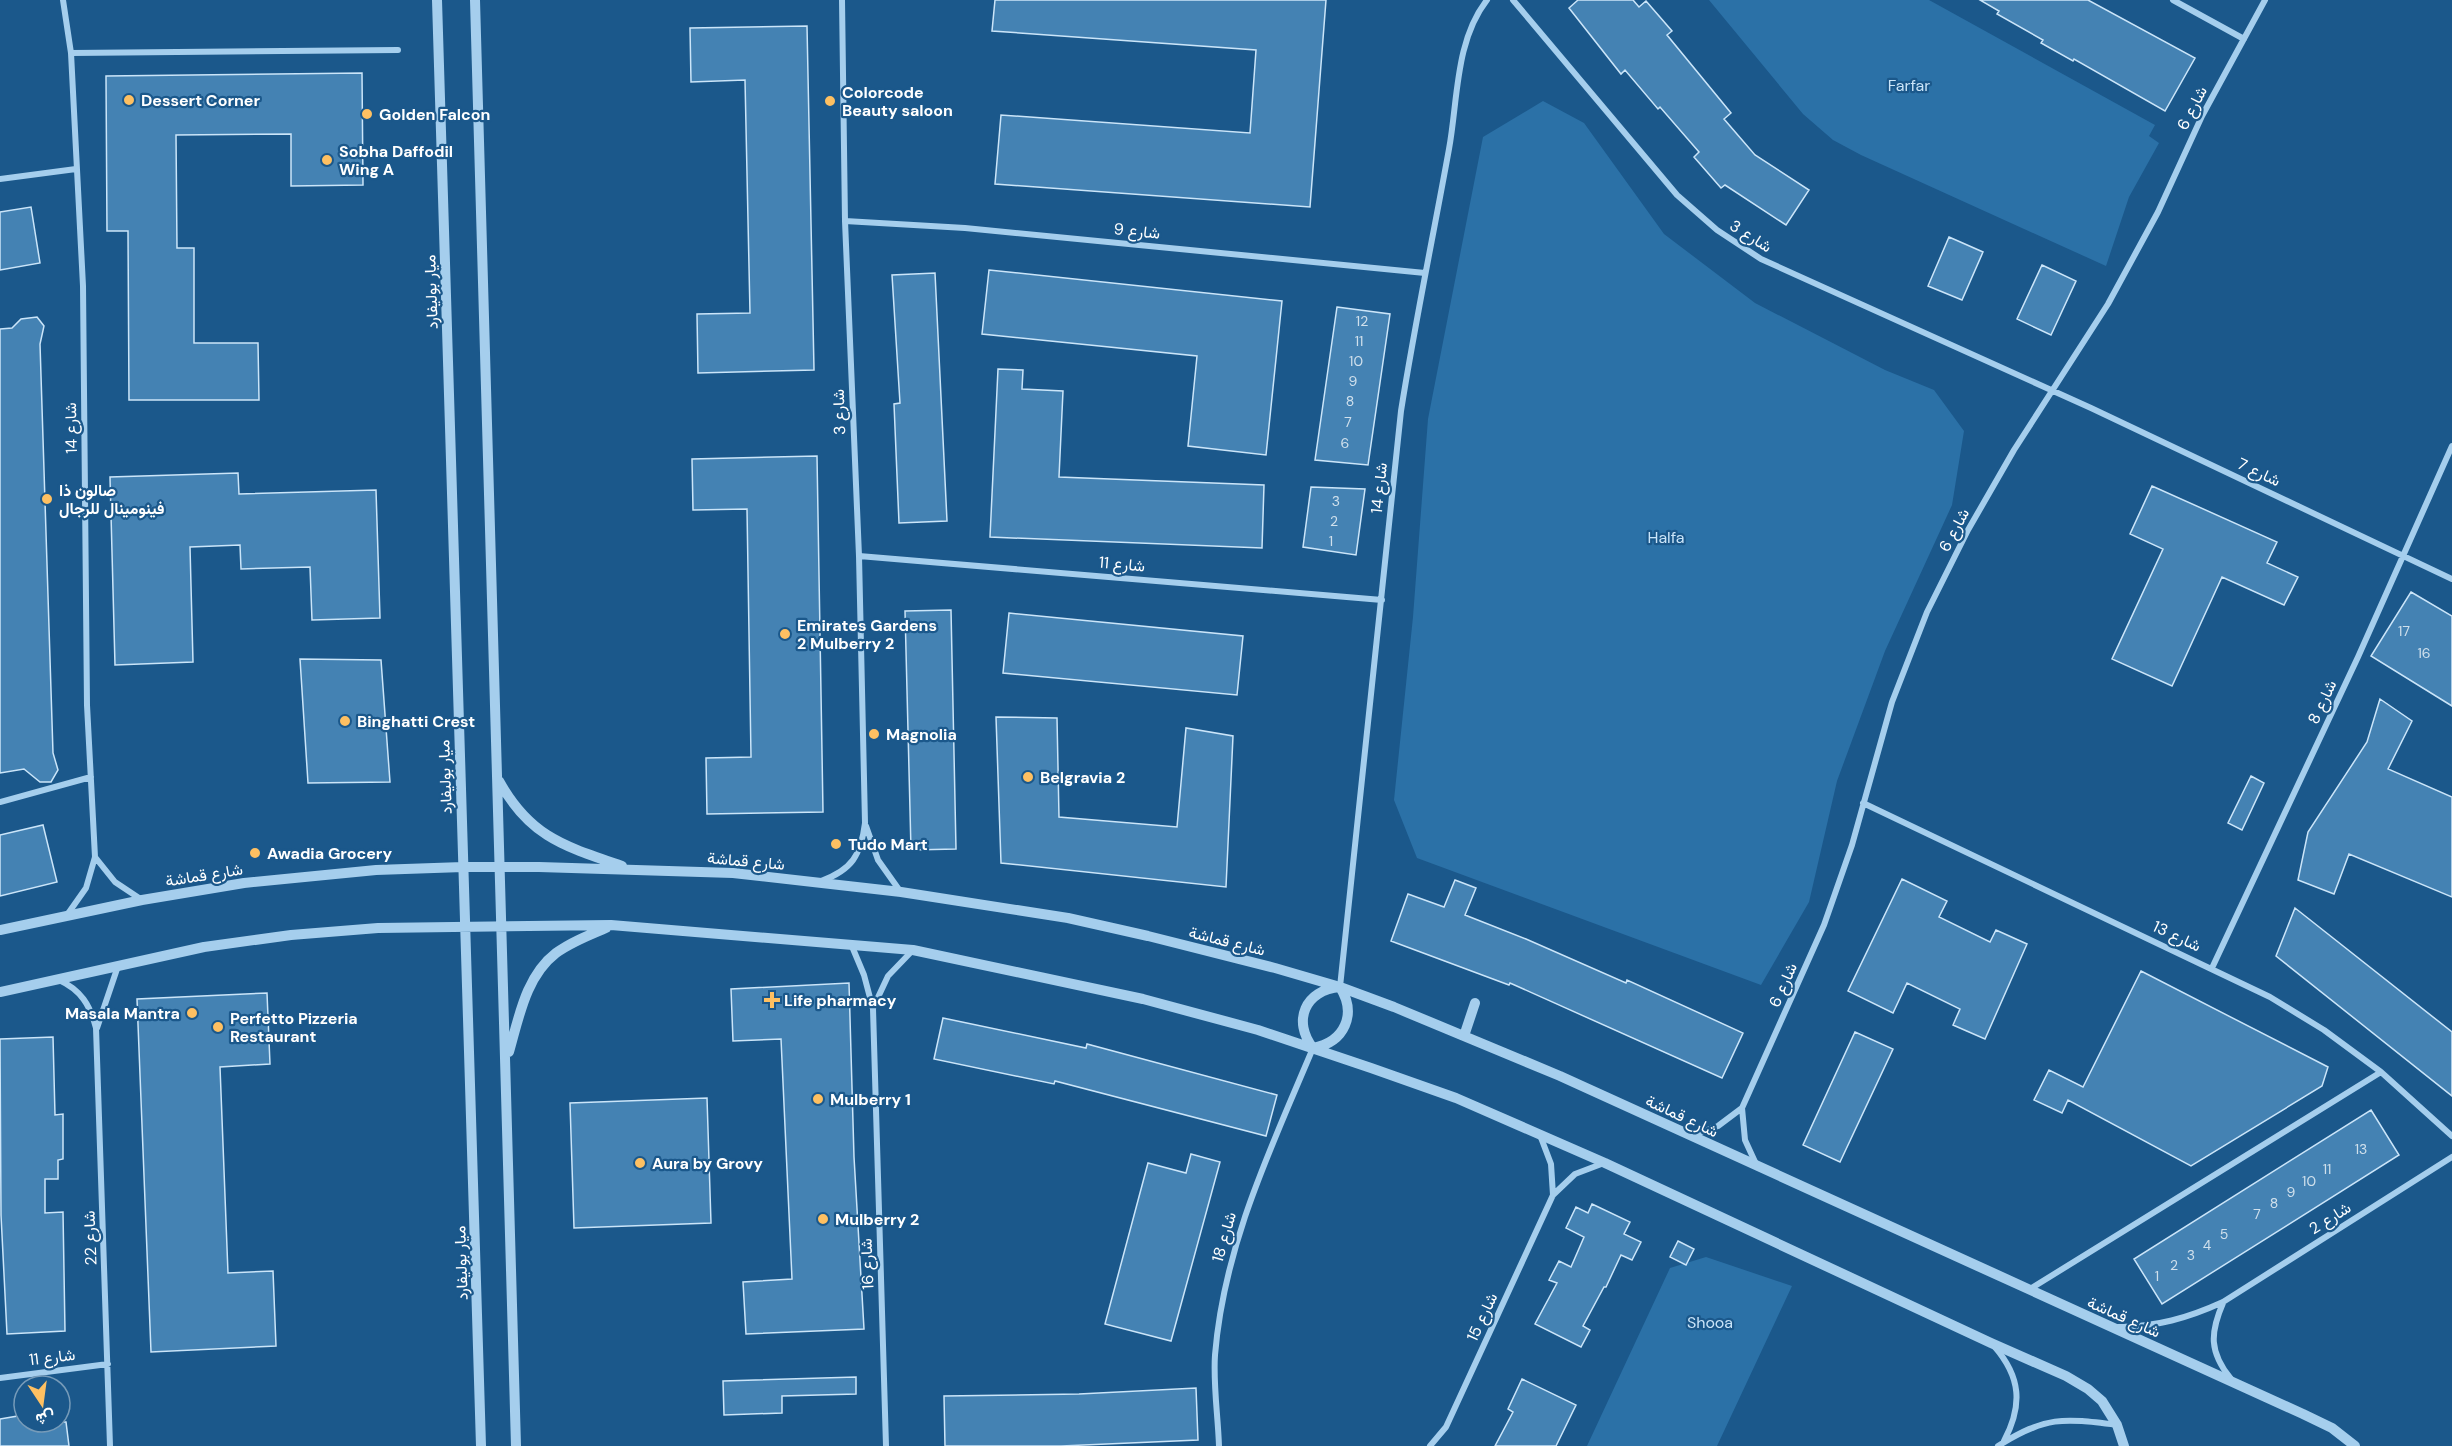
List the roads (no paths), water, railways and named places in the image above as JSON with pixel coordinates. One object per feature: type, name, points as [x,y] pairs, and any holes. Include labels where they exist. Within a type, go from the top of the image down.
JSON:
[{"type":"street","name":"شارع 14","points":[[63,0],[71,53],[83,286],[87,705],[94,857],[86,888],[67,915]]},
{"type":"street","name":"ميار بوليفارد","points":[[437,0],[481,1446]]},
{"type":"street","points":[[475,0],[516,1446]]},
{"type":"street","name":"شارع 3","points":[[818,883],[837,875],[853,862],[862,843],[865,823],[859,555],[845,221],[842,0]]},
{"type":"street","name":"شارع 14","points":[[1340,987],[1401,411],[1449,147],[1462,57],[1474,20],[1487,0]]},
{"type":"street","name":"شارع 3","points":[[1513,0],[1677,195],[1717,231],[1761,260],[2053,391]]},
{"type":"street","points":[[2173,0],[2244,39]]},
{"type":"street","name":"شارع 6","points":[[1689,1136],[1718,1126],[1742,1108],[1824,925],[1846,865],[1892,702],[1928,612],[1968,530],[2014,450],[2119,283],[2158,212],[2202,116],[2265,0]]},
{"type":"street","points":[[71,53],[398,50]]},
{"type":"street","points":[[0,179],[76,169]]},
{"type":"street","name":"شارع 9","points":[[845,221],[965,228],[1425,273]]},
{"type":"street","name":"شارع 7","points":[[2053,391],[2452,579]]},
{"type":"street","name":"شارع 8","points":[[2212,968],[2358,657],[2452,446]]},
{"type":"street","name":"شارع 11","points":[[859,555],[1382,600]]},
{"type":"street","points":[[0,802],[91,777]]},
{"type":"street","points":[[497,778],[510,801],[528,822],[549,838],[634,871]]},
{"type":"street","name":"شارع 13","points":[[1863,803],[2270,997],[2324,1030],[2381,1071],[2452,1136]]},
{"type":"street","name":"شارع 3","points":[[865,823],[878,860],[901,892]]},
{"type":"street","points":[[94,857],[115,882],[142,900]]},
{"type":"street","name":"شارع قماشة","points":[[0,930],[142,900],[244,883],[376,870],[463,867],[733,873],[901,892],[1068,918],[1148,936],[1340,987],[1464,1036],[1560,1076],[2108,1327],[2234,1382],[2332,1428],[2355,1446]]},
{"type":"street","points":[[505,1064],[522,1005],[541,968],[555,953],[572,942],[611,925]]},
{"type":"street","points":[[0,992],[118,964],[204,947],[291,935],[378,928],[611,925],[913,950],[1143,999],[1258,1030],[1456,1098],[1605,1163],[2066,1376],[2088,1389],[2102,1401],[2117,1425],[2124,1446]]},
{"type":"street","name":"شارع 16","points":[[850,944],[864,975],[873,1009],[886,1446]]},
{"type":"street","name":"شارع 16","points":[[873,1009],[888,976],[913,950]]},
{"type":"street","name":"شارع 22","points":[[96,1028],[118,964]]},
{"type":"street","name":"شارع 22","points":[[56,978],[71,986],[84,997],[92,1012],[96,1028],[110,1446]]},
{"type":"street","points":[[1340,987],[1348,1005],[1346,1026],[1333,1041],[1313,1048],[1304,1032],[1304,1013],[1308,1004],[1322,991],[1340,987]]},
{"type":"street","points":[[1464,1036],[1475,1003]]},
{"type":"street","name":"شارع 18","points":[[1219,1446],[1215,1357],[1221,1306],[1232,1255],[1247,1205],[1313,1048]]},
{"type":"street","points":[[2028,1290],[2381,1071]]},
{"type":"street","name":"شارع 6","points":[[1742,1108],[1745,1140],[1759,1168]]},
{"type":"street","name":"شارع 15","points":[[1540,1135],[1551,1164],[1552,1195]]},
{"type":"street","name":"شارع 2","points":[[2108,1327],[2138,1327],[2168,1323],[2223,1302],[2452,1157]]},
{"type":"street","name":"شارع 15","points":[[1431,1446],[1446,1427],[1552,1195],[1575,1174],[1605,1163]]},
{"type":"street","points":[[2223,1302],[2214,1322],[2213,1344],[2220,1365],[2234,1382]]},
{"type":"street","points":[[1991,1343],[2006,1360],[2014,1380],[2017,1402],[2013,1424],[2000,1444]]},
{"type":"street","name":"شارع 11","points":[[0,1378],[108,1364]]},
{"type":"street","points":[[2000,1444],[2025,1429],[2049,1421],[2075,1420],[2117,1425]]},
{"type":"place","name":"Dessert Corner","points":[[129,100]]},
{"type":"place","name":"Colorcode Beauty saloon","points":[[830,101]]},
{"type":"place","name":"Golden Falcon","points":[[367,114]]},
{"type":"place","name":"Sobha Daffodil Wing A","points":[[327,160]]},
{"type":"place","name":"صالون ذا فينومينال للرجال","points":[[47,499]]},
{"type":"place","name":"Emirates Gardens 2 Mulberry 2","points":[[785,634]]},
{"type":"place","name":"Binghatti Crest","points":[[345,721]]},
{"type":"place","name":"Magnolia","points":[[874,734]]},
{"type":"place","name":"Belgravia 2","points":[[1028,777]]},
{"type":"place","name":"Tudo Mart","points":[[836,844]]},
{"type":"place","name":"Awadia Grocery","points":[[255,853]]},
{"type":"place","name":"Life pharmacy","points":[[772,1000]]},
{"type":"place","name":"Masala Mantra","points":[[192,1013]]},
{"type":"place","name":"Perfetto Pizzeria Restaurant","points":[[218,1027]]},
{"type":"place","name":"Mulberry 1","points":[[818,1099]]},
{"type":"place","name":"Aura by Grovy","points":[[640,1163]]},
{"type":"place","name":"Mulberry 2","points":[[823,1219]]},
{"type":"park label","name":"Farfar","points":[[1909,85]]},
{"type":"park label","name":"Halfa","points":[[1666,537]]},
{"type":"park label","name":"Shooa","points":[[1710,1322]]}]
